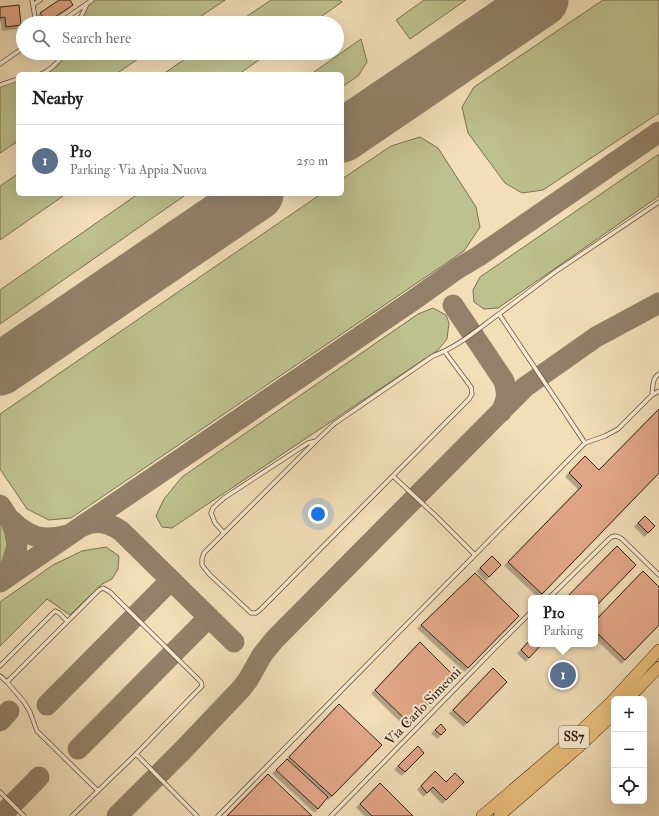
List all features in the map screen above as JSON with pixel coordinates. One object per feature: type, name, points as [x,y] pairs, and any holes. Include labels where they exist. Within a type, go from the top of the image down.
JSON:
[{"type":"main road","name":"SS7","points":[[482,816],[572,739],[611,702],[659,650]]},
{"type":"main road","points":[[631,696],[659,667]]},
{"type":"main road","name":"SS7","points":[[499,816],[580,746],[611,717]]},
{"type":"lane","points":[[32,0],[35,16]]},
{"type":"lane","points":[[33,5],[40,0]]},
{"type":"lane","points":[[69,16],[92,0]]},
{"type":"lane","points":[[82,16],[88,3]]},
{"type":"lane","points":[[0,64],[16,53]]},
{"type":"lane","points":[[46,72],[59,60]]},
{"type":"lane","points":[[0,85],[16,80]]},
{"type":"lane","points":[[444,352],[471,387],[472,394],[469,400],[256,613],[251,613],[209,574],[202,565],[204,553],[334,424],[433,356],[444,352],[466,338],[554,272],[659,202]]},
{"type":"lane","points":[[499,314],[586,443]]},
{"type":"lane","points":[[652,395],[653,381],[659,374]]},
{"type":"lane","points":[[218,816],[586,443],[605,436],[618,429],[652,395],[659,391]]},
{"type":"lane","points":[[224,533],[212,517],[211,513],[213,508],[224,498],[290,454],[308,443],[316,441]]},
{"type":"lane","points":[[393,476],[475,554]]},
{"type":"lane","points":[[551,595],[613,536],[620,538],[659,575]]},
{"type":"lane","points":[[7,682],[67,621],[99,590],[103,588],[110,592],[201,682],[202,686],[136,754],[72,816]]},
{"type":"lane","points":[[0,666],[54,611],[59,613],[67,621]]},
{"type":"lane","name":"Via Carlo Simeoni","points":[[331,816],[528,615]]},
{"type":"lane","points":[[0,676],[24,702],[30,712],[37,731],[98,791]]},
{"type":"lane","points":[[136,754],[197,816]]},
{"type":"lane","points":[[0,792],[24,816]]},
{"type":"green space","points":[[92,0],[225,0],[201,16],[82,16],[88,3]]},
{"type":"green space","points":[[271,0],[339,0],[342,2],[322,16],[247,16]]},
{"type":"green space","points":[[424,0],[466,0],[410,39],[396,20]]},
{"type":"green space","points":[[603,0],[659,0],[659,113],[543,190],[522,193],[505,183],[468,133],[462,107],[474,87]]},
{"type":"green space","points":[[361,39],[367,62],[358,76],[344,86],[344,72],[314,72],[331,60],[344,60],[344,51]]},
{"type":"green space","points":[[57,60],[137,60],[119,72],[46,72]]},
{"type":"green space","points":[[184,60],[259,60],[242,72],[166,72]]},
{"type":"green space","points":[[16,80],[16,142],[0,153],[0,85]]},
{"type":"green space","points":[[420,137],[438,148],[476,207],[480,227],[464,251],[71,518],[49,520],[27,509],[0,469],[0,414],[318,196],[344,196],[344,178],[391,146]]},
{"type":"green space","points":[[659,154],[659,196],[498,308],[484,309],[474,302],[473,290],[480,277]]},
{"type":"green space","points":[[16,175],[16,196],[63,196],[0,240],[0,186]]},
{"type":"green space","points":[[135,196],[184,196],[0,324],[0,290]]},
{"type":"green space","points":[[433,308],[446,315],[449,323],[447,339],[438,350],[172,528],[162,527],[156,516],[164,499],[182,477],[418,314]]},
{"type":"green space","points":[[0,518],[3,522],[7,545],[0,566]]},
{"type":"green space","points":[[106,547],[119,556],[118,569],[112,579],[102,584],[70,615],[47,599],[0,646],[0,602],[53,565],[82,551]]},
{"type":"building","points":[[59,0],[70,0],[73,5],[56,16],[42,16],[40,13]]},
{"type":"building","points":[[19,5],[20,16],[16,16],[16,26],[6,27],[5,17],[0,18],[0,7]]},
{"type":"building","points":[[659,409],[659,473],[542,594],[508,562],[582,486],[569,473],[585,456],[599,470]]},
{"type":"building","points":[[645,516],[655,526],[648,533],[638,523]]},
{"type":"building","points":[[617,546],[636,565],[598,604],[598,595],[569,595]]},
{"type":"building","points":[[492,556],[501,565],[489,577],[480,568]]},
{"type":"building","points":[[643,571],[659,587],[659,625],[625,660],[598,634],[598,618]]},
{"type":"building","points":[[475,573],[519,616],[468,668],[421,625]]},
{"type":"building","points":[[420,642],[455,677],[409,723],[375,690]]},
{"type":"building","points":[[528,642],[528,647],[539,647],[529,658],[521,650]]},
{"type":"building","points":[[493,668],[507,682],[467,723],[453,710]]},
{"type":"building","points":[[339,704],[382,745],[332,796],[289,757]]},
{"type":"building","points":[[441,724],[446,730],[441,735],[435,730]]},
{"type":"building","points":[[418,746],[424,753],[405,772],[398,766]]},
{"type":"building","points":[[287,759],[328,797],[318,809],[276,770]]},
{"type":"building","points":[[435,771],[446,782],[455,773],[464,782],[446,800],[433,787],[427,793],[421,786]]},
{"type":"building","points":[[268,774],[312,816],[227,816]]},
{"type":"building","points":[[380,783],[413,816],[372,816],[360,804]]},
{"type":"taxiway","points":[[0,582],[659,132]]},
{"type":"taxiway","points":[[117,816],[241,689],[248,680],[262,655],[275,639],[525,387],[596,337],[659,303]]},
{"type":"taxiway","points":[[453,305],[504,381],[506,397],[505,404],[501,412]]},
{"type":"taxiway","points":[[0,505],[13,526],[17,540],[15,556],[9,570],[3,578]]},
{"type":"taxiway","points":[[11,520],[17,526],[30,534],[43,538],[67,535]]},
{"type":"taxiway","points":[[83,526],[98,522],[107,524],[121,531],[234,642]]},
{"type":"taxiway","points":[[47,705],[171,580]]},
{"type":"taxiway","points":[[78,749],[209,617]]},
{"type":"taxiway","points":[[0,721],[9,711]]},
{"type":"taxiway","points":[[1,816],[39,777]]},
{"type":"runway","points":[[344,135],[542,0]]},
{"type":"runway","points":[[0,369],[254,196]]},
{"type":"place","name":"P10","points":[[563,675]]}]
